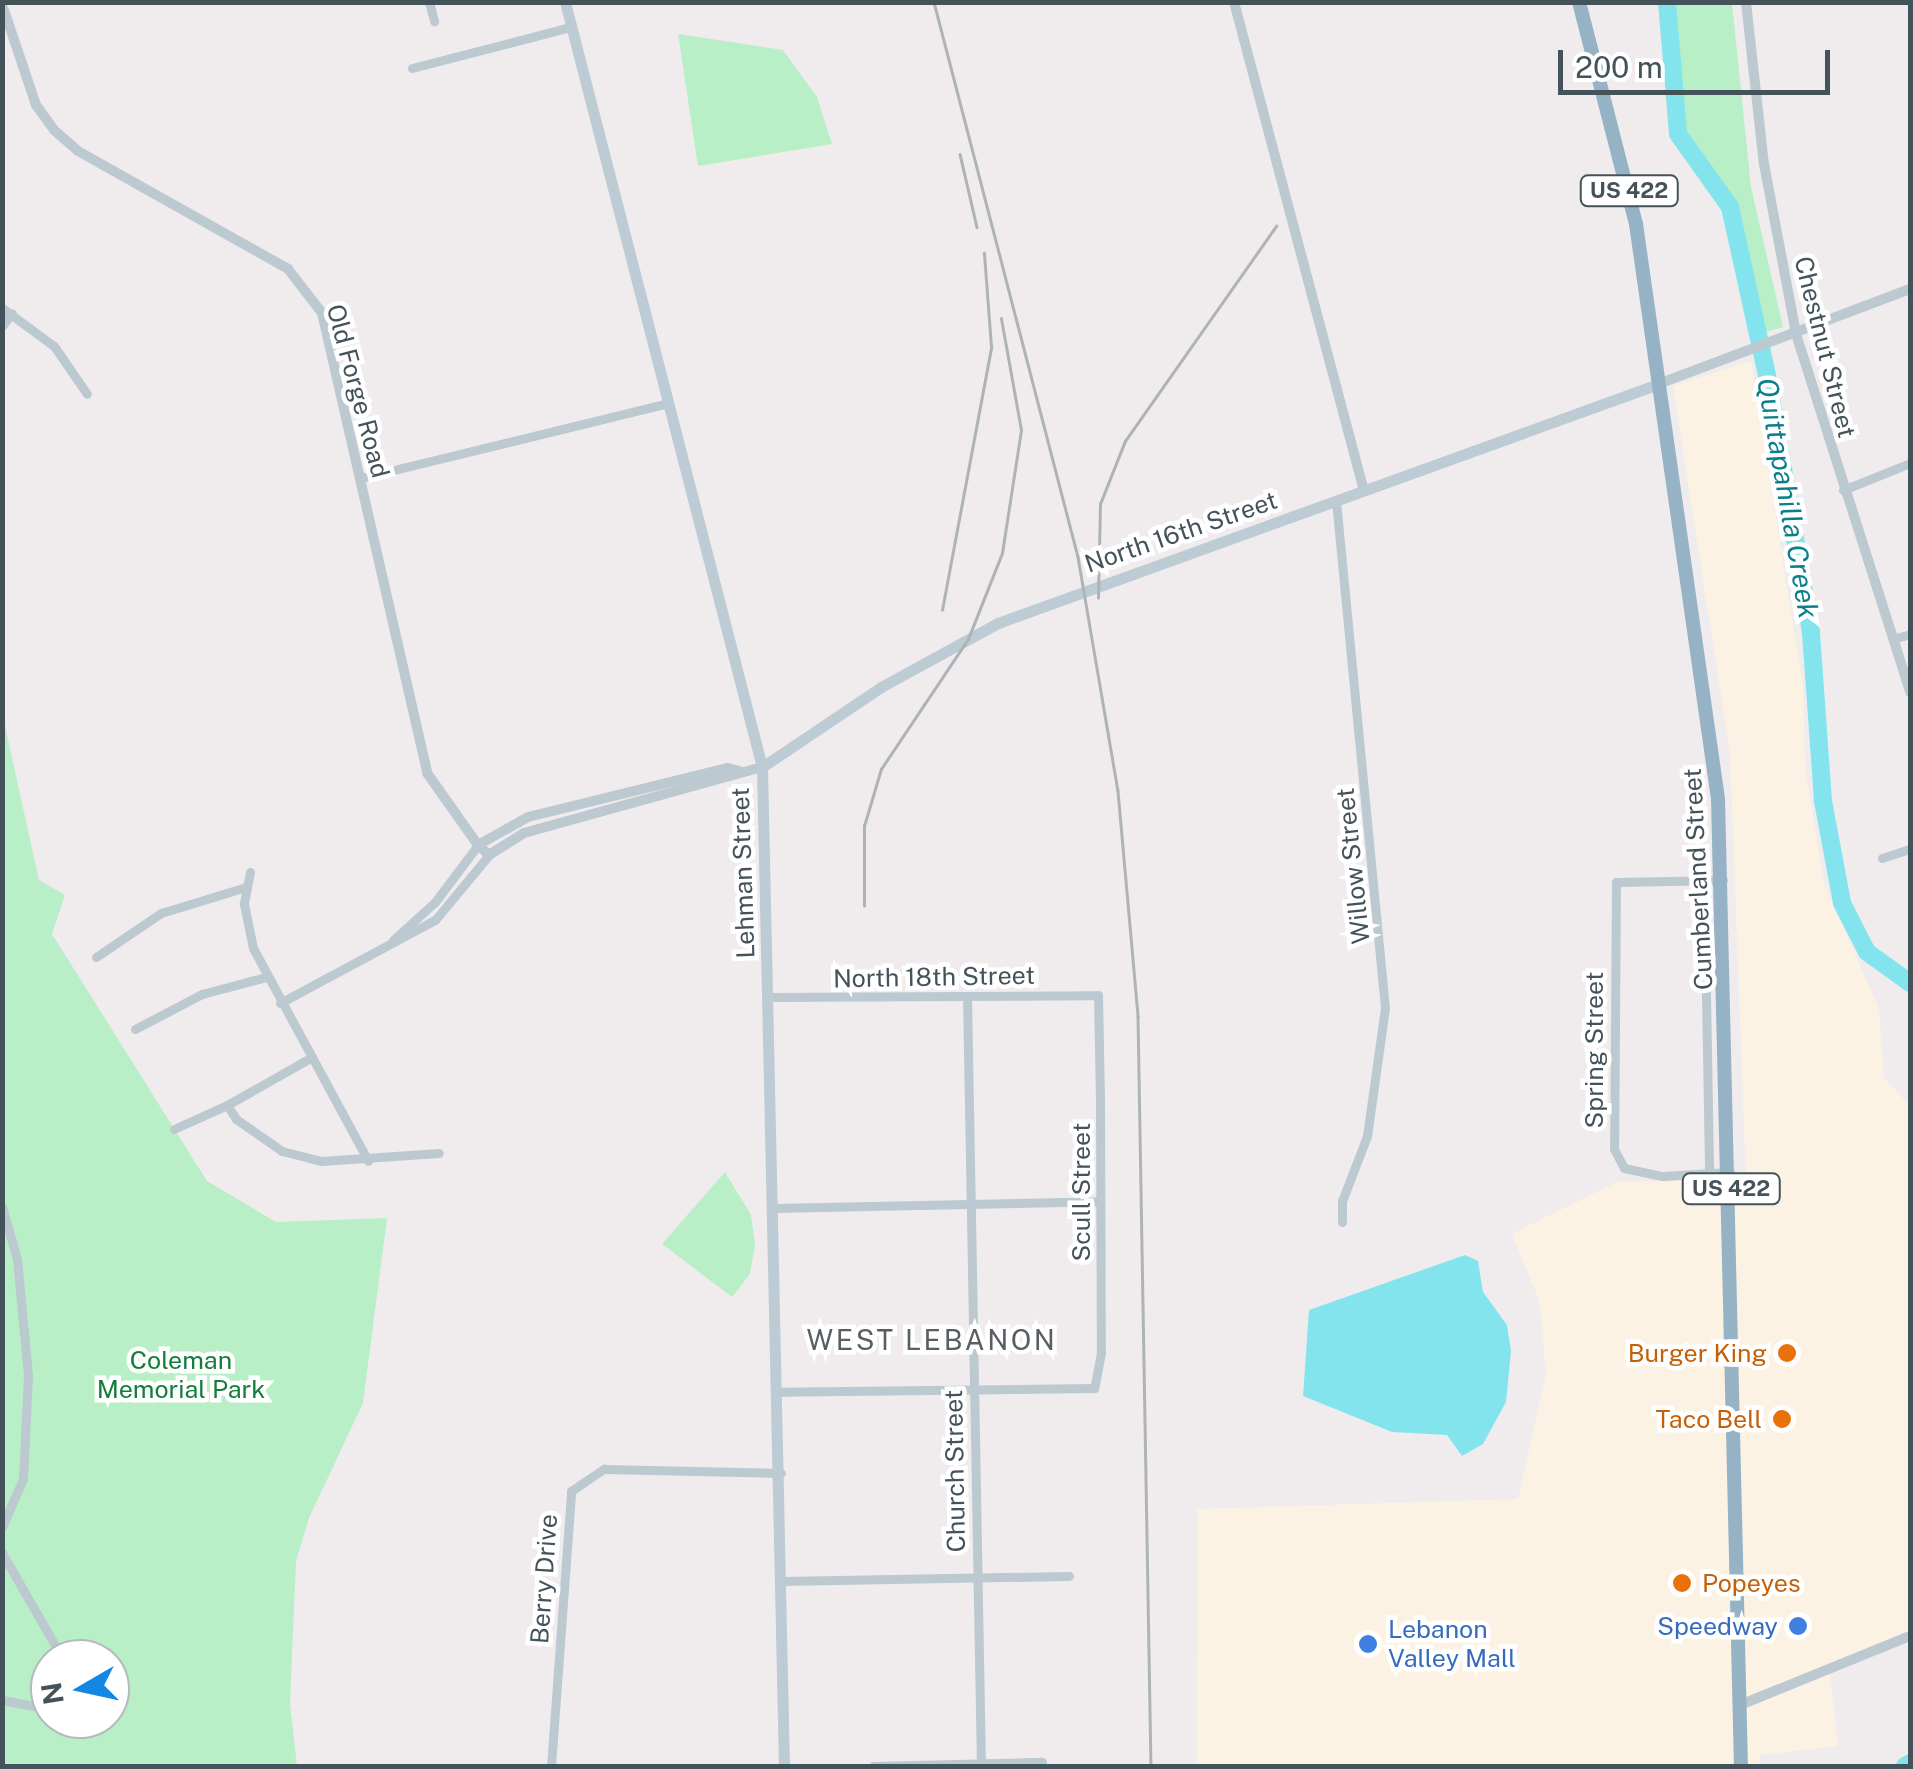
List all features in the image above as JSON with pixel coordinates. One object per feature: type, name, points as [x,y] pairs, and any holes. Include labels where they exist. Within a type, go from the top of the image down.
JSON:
[{"type":"highway","name":"Cumberland Street","points":[[1579,2],[1626,172],[1661,382],[1712,740],[1722,880],[1731,1172],[1741,1766]]},
{"type":"main road","name":"Lehman Street","points":[[565,2],[762,767],[780,1392],[784,1766]]},
{"type":"main road","name":"North 16th Street","points":[[762,767],[882,687],[998,623],[1661,382]]},
{"type":"street","points":[[430,2],[434,21]]},
{"type":"street","points":[[1234,2],[1364,491]]},
{"type":"street","name":"Chestnut Street","points":[[1746,2],[1764,164],[1796,334],[1910,692]]},
{"type":"street","name":"Old Forge Road","points":[[3,10],[36,105],[54,130],[78,151],[288,269],[322,313],[428,773],[489,855]]},
{"type":"street","points":[[412,68],[571,28]]},
{"type":"street","points":[[1661,382],[1910,289]]},
{"type":"street","points":[[2,326],[7,311],[54,346],[87,394]]},
{"type":"street","points":[[361,478],[669,403]]},
{"type":"street","points":[[1843,490],[1910,463]]},
{"type":"street","name":"Willow Street","points":[[1336,502],[1385,1008],[1367,1136],[1342,1201],[1342,1222]]},
{"type":"street","points":[[1893,639],[1910,634]]},
{"type":"street","name":"North 16th Street","points":[[280,1003],[434,920],[489,855],[524,833],[762,767]]},
{"type":"street","name":"North 16th Street","points":[[393,940],[435,902],[478,845],[542,814],[727,768],[739,771]]},
{"type":"street","points":[[1882,858],[1910,849]]},
{"type":"street","points":[[250,872],[246,922],[266,978],[368,1160]]},
{"type":"street","points":[[1709,1174],[1704,880],[1722,880]]},
{"type":"street","name":"Spring Street","points":[[1704,880],[1616,882],[1614,1149],[1624,1168],[1662,1176],[1731,1172]]},
{"type":"street","points":[[96,957],[161,913],[246,886]]},
{"type":"street","points":[[135,1029],[202,994],[266,978]]},
{"type":"street","name":"North 18th Street","points":[[770,997],[1098,995]]},
{"type":"street","name":"Scull Street","points":[[974,1391],[1094,1388],[1100,1201],[1098,995]]},
{"type":"street","name":"Church Street","points":[[966,996],[981,1765]]},
{"type":"street","points":[[174,1129],[227,1105],[312,1057]]},
{"type":"street","points":[[227,1105],[249,1131],[297,1156],[368,1160],[439,1153]]},
{"type":"street","points":[[774,1208],[1100,1201]]},
{"type":"street","points":[[2,1207],[18,1259],[28,1376],[23,1479],[2,1528]]},
{"type":"street","points":[[780,1392],[974,1391]]},
{"type":"street","name":"Berry Drive","points":[[551,1766],[570,1491],[604,1468],[780,1472]]},
{"type":"street","points":[[2,1553],[51,1639]]},
{"type":"street","points":[[781,1581],[1069,1576]]},
{"type":"street","points":[[1740,1706],[1910,1636]]},
{"type":"street","points":[[2,1700],[30,1705]]},
{"type":"street","points":[[872,1766],[1042,1762]]},
{"type":"shaded area","points":[[1751,361],[1803,687],[1805,767],[1824,884],[1879,1009],[1884,1078],[1910,1106],[1910,1630],[1829,1666],[1838,1746],[1760,1755],[1759,1766],[1197,1766],[1198,1509],[1518,1499],[1546,1374],[1540,1302],[1512,1234],[1617,1182],[1746,1180],[1730,752],[1673,386]]},
{"type":"green space","points":[[1672,3],[1732,3],[1751,187],[1783,327],[1762,333],[1735,205],[1681,127]]},
{"type":"green space","points":[[678,34],[783,50],[817,97],[832,144],[698,166]]},
{"type":"green space","name":"Coleman Memorial Park","points":[[3,717],[39,880],[65,895],[52,934],[207,1181],[276,1222],[387,1218],[363,1403],[309,1518],[296,1561],[290,1703],[297,1766],[3,1766]]},
{"type":"green space","points":[[725,1172],[751,1215],[755,1244],[750,1274],[732,1297],[662,1244]]},
{"type":"water","points":[[1465,1255],[1478,1261],[1483,1292],[1507,1325],[1511,1351],[1506,1402],[1483,1444],[1462,1456],[1447,1435],[1392,1432],[1303,1396],[1309,1310]]},
{"type":"waterway","name":"Quittapahilla Creek","points":[[1667,2],[1678,134],[1730,207],[1767,375],[1811,633],[1823,801],[1842,903],[1867,952],[1910,983]]},
{"type":"waterway","name":"Quittapahilla Creek","points":[[1905,1766],[1910,1763]]},
{"type":"railway","points":[[934,2],[1078,557],[1118,791],[1138,1016],[1151,1766]]},
{"type":"railway","points":[[960,154],[977,227]]},
{"type":"railway","points":[[1098,598],[1100,504],[1125,441],[1276,226]]},
{"type":"railway","points":[[942,610],[991,347],[984,253]]},
{"type":"railway","points":[[864,906],[864,826],[881,769],[968,639],[1002,553],[1021,430],[1001,319]]},
{"type":"place","name":"Burger King","points":[[1787,1353]]},
{"type":"place","name":"Taco Bell","points":[[1782,1419]]},
{"type":"place","name":"Popeyes","points":[[1682,1583]]},
{"type":"place","name":"Speedway","points":[[1798,1626]]},
{"type":"place","name":"Lebanon Valley Mall","points":[[1368,1644]]},
{"type":"district","name":"WEST LEBANON","points":[[932,1340]]}]
